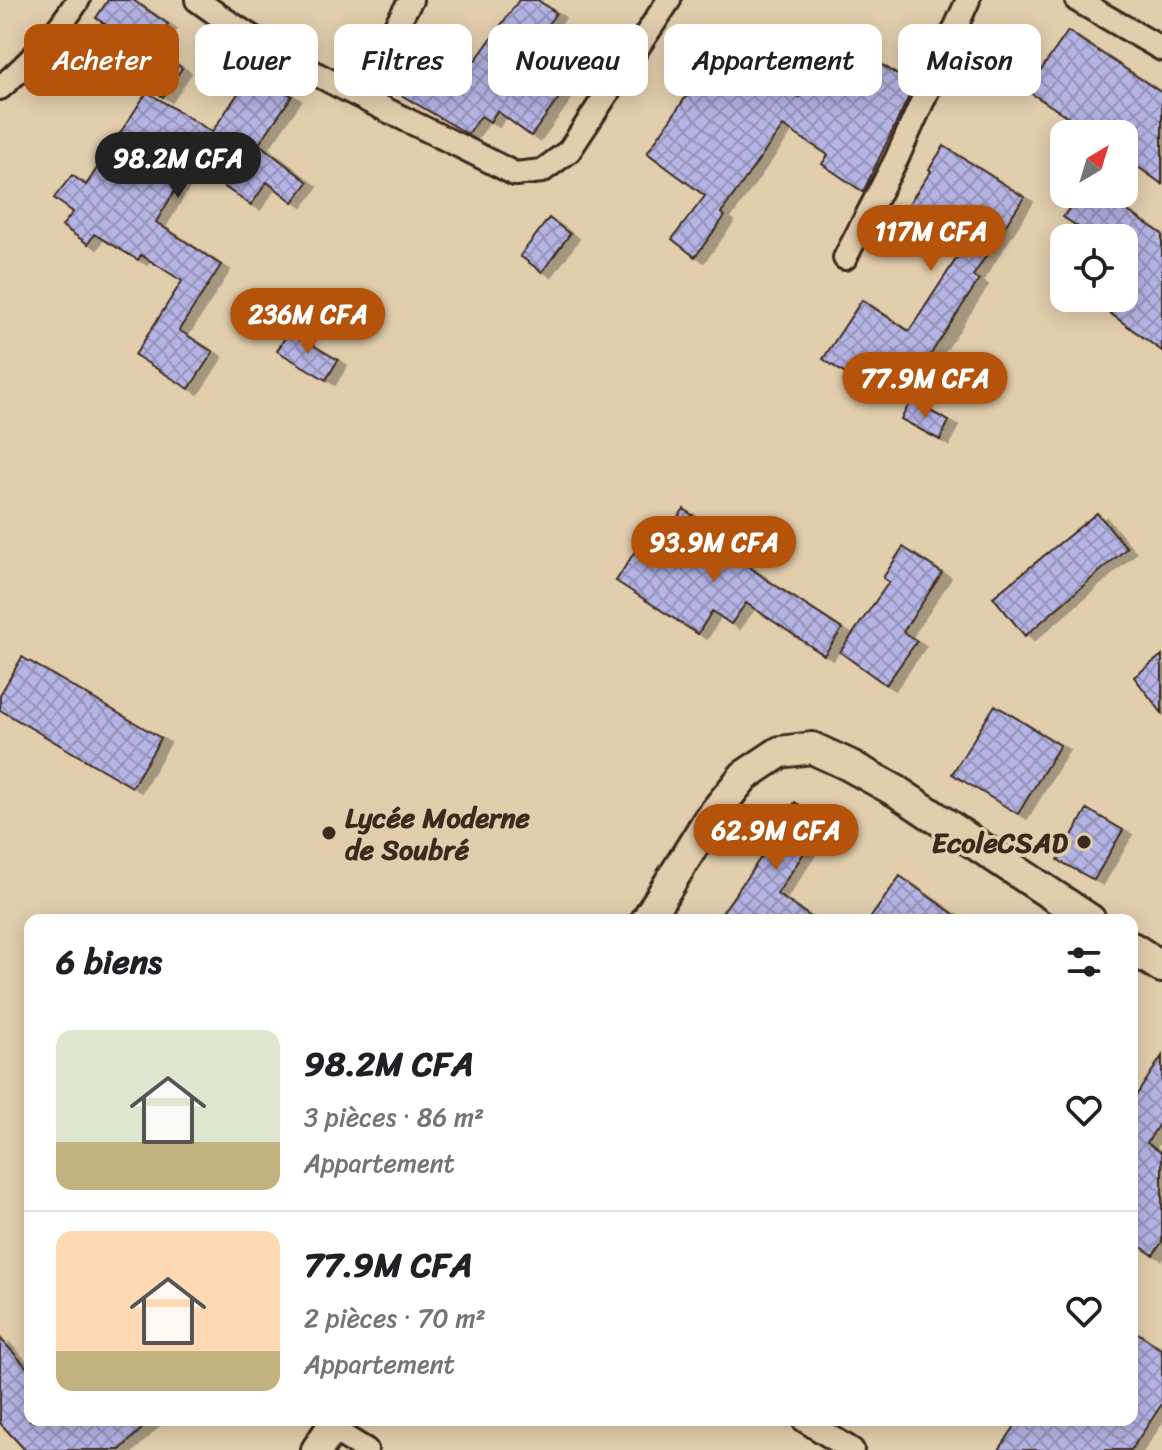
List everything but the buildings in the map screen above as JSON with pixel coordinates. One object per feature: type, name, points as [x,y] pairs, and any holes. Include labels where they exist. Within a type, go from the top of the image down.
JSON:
[{"type":"street","points":[[0,88],[36,56],[78,0]]},
{"type":"street","points":[[197,0],[231,25],[334,80]]},
{"type":"street","points":[[397,24],[411,0]]},
{"type":"street","points":[[364,96],[515,174],[542,171],[569,151],[669,0]]},
{"type":"street","points":[[845,258],[896,160],[968,0]]},
{"type":"street","points":[[1077,0],[1162,49]]},
{"type":"street","points":[[651,914],[708,821],[744,776],[780,752],[812,748],[896,791],[1081,914]]},
{"type":"street","points":[[1138,952],[1162,967]]},
{"type":"street","points":[[814,1426],[852,1450]]},
{"type":"street","points":[[329,1433],[366,1450]]},
{"type":"place","name":"Lycée Moderne de Soubré","points":[[329,833]]},
{"type":"place","name":"EcoleCSAD","points":[[1084,842]]}]
